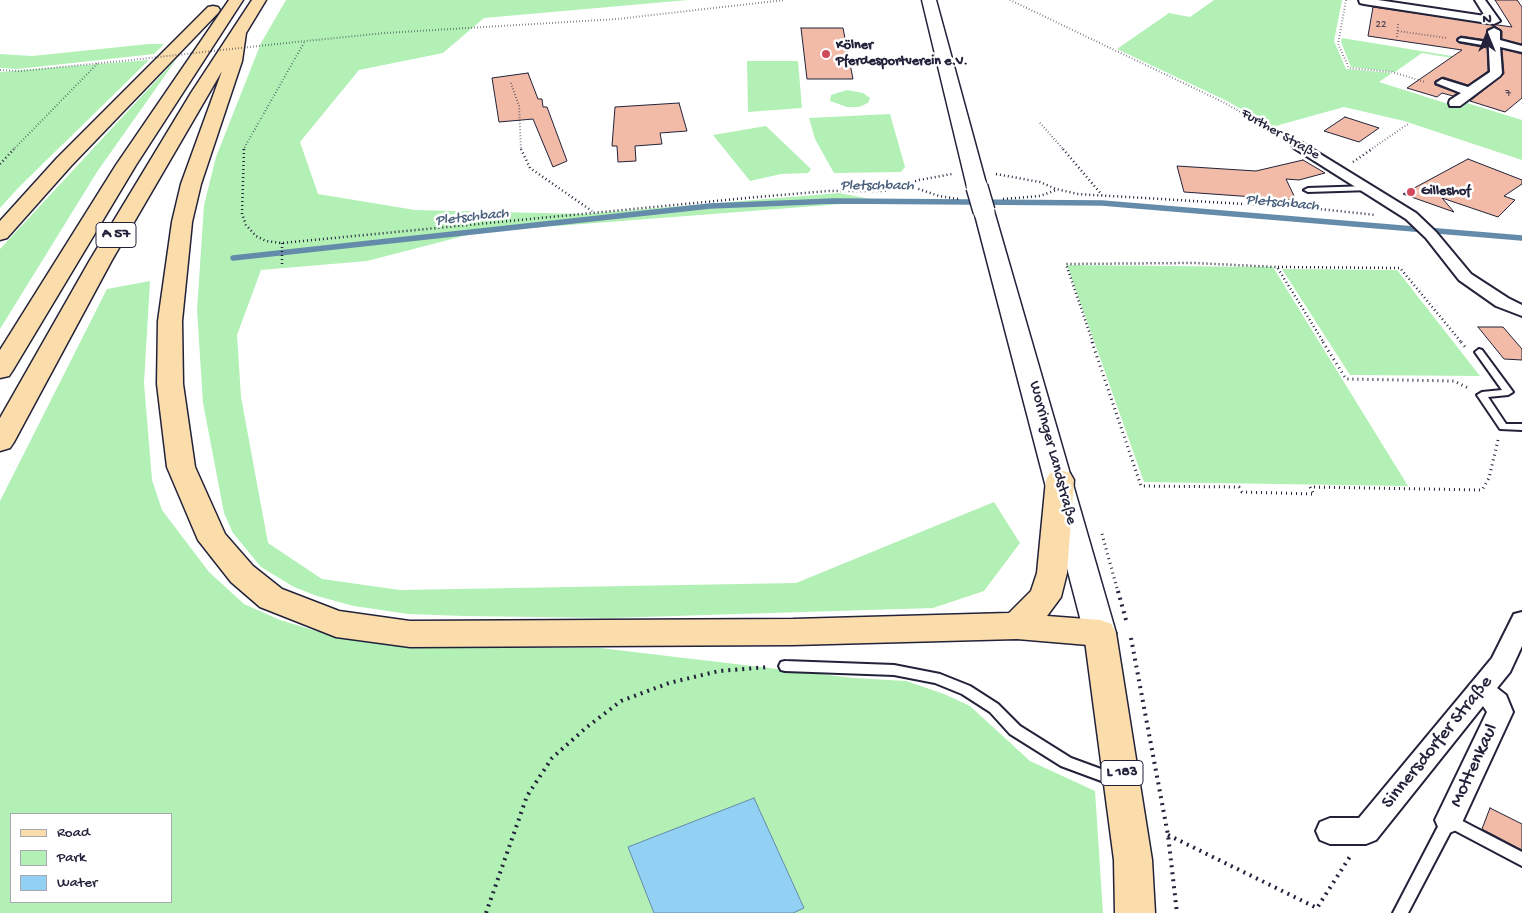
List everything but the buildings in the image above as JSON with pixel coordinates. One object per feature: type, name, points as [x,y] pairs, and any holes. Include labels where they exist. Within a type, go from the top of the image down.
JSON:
[{"type":"main road","points":[[0,234],[64,162],[223,0]]},
{"type":"main road","name":"A 57","points":[[0,370],[126,165],[236,0]]},
{"type":"main road","name":"A 57","points":[[0,442],[106,252],[259,0]]},
{"type":"main road","name":"Worringer Landstraße","points":[[929,0],[971,186],[993,205],[1060,480],[1100,633],[1133,860],[1135,913]]},
{"type":"main road","points":[[238,32],[234,61],[191,184],[182,222],[170,321],[170,384],[181,467],[213,540],[242,574],[272,598],[336,624],[410,634],[793,632],[1017,626],[1100,633]]},
{"type":"main road","points":[[1017,626],[1045,597],[1052,573],[1060,480]]},
{"type":"street","points":[[1455,103],[1496,73],[1494,21],[1480,0]]},
{"type":"street","points":[[1364,1],[1494,21]]},
{"type":"street","points":[[1494,44],[1522,48]]},
{"type":"street","points":[[1442,84],[1470,92]]},
{"type":"street","name":"Further Straße","points":[[1299,146],[1368,188],[1421,224],[1465,278],[1502,302],[1522,311]]},
{"type":"street","name":"Sinnersdorfer Straße","points":[[1366,831],[1501,665],[1522,621]]},
{"type":"street","name":"Mottenkaul","points":[[1449,820],[1500,712],[1497,703],[1481,690]]},
{"type":"street","points":[[1330,831],[1366,831]]},
{"type":"lane","points":[[1461,40],[1494,44]]},
{"type":"lane","points":[[1308,190],[1368,188]]},
{"type":"lane","points":[[1479,352],[1508,392],[1482,395],[1503,427],[1522,427]]},
{"type":"lane","points":[[785,666],[894,670],[936,678],[966,690],[994,708],[1015,730],[1066,762],[1123,782]]},
{"type":"lane","name":"Mottenkaul","points":[[1400,913],[1449,820],[1522,859]]},
{"type":"path","points":[[0,70],[20,71],[385,33],[625,19],[785,0]]},
{"type":"path","name":"Further Straße","points":[[1010,0],[1223,102],[1299,146]]},
{"type":"path","points":[[1346,0],[1338,44],[1349,68],[1392,72],[1431,84],[1442,84]]},
{"type":"path","points":[[1397,38],[1398,24]]},
{"type":"path","points":[[1398,31],[1461,40]]},
{"type":"path","points":[[305,41],[243,150],[242,214],[246,225],[256,236],[266,240],[282,243],[592,212],[829,191],[884,191],[937,176],[971,186]]},
{"type":"path","points":[[0,164],[98,63]]},
{"type":"path","points":[[511,83],[519,106],[521,153],[530,168],[592,212]]},
{"type":"path","points":[[1040,124],[1092,180],[1103,196]]},
{"type":"path","points":[[1340,171],[1408,124]]},
{"type":"path","points":[[906,185],[939,196],[1005,175],[1040,182],[1056,190],[1103,196],[1421,224]]},
{"type":"path","points":[[993,205],[1040,196],[1056,190]]},
{"type":"path","points":[[282,243],[282,264]]},
{"type":"path","points":[[1479,352],[1465,348],[1400,268],[1277,267],[1185,263],[1066,264],[1141,486],[1239,486],[1242,492],[1314,494],[1310,487],[1482,490],[1489,478],[1499,443],[1494,432],[1503,427]]},
{"type":"path","points":[[1277,267],[1346,379],[1454,381],[1482,395]]},
{"type":"path","points":[[486,913],[527,796],[552,758],[587,727],[622,701],[669,683],[719,671],[785,666]]},
{"type":"path","points":[[1168,835],[1317,908],[1366,831]]},
{"type":"green space","points":[[286,0],[688,0],[484,18],[443,53],[359,70],[300,142],[318,194],[415,210],[585,214],[839,193],[881,201],[479,232],[367,261],[261,270],[237,335],[241,397],[268,543],[322,579],[400,590],[796,583],[994,502],[1020,543],[984,591],[933,608],[610,618],[464,616],[408,614],[354,606],[317,596],[294,587],[261,567],[233,533],[224,513],[203,403],[197,310],[204,205],[216,157],[261,43]]},
{"type":"green space","points":[[1214,0],[1342,0],[1334,41],[1346,69],[1392,73],[1379,82],[1461,108],[1467,103],[1522,120],[1522,160],[1404,121],[1344,107],[1272,127],[1227,101],[1117,49],[1169,13],[1190,17]]},
{"type":"green space","points":[[1342,38],[1488,62],[1488,64],[1422,53],[1395,72],[1351,67],[1341,42]]},
{"type":"green space","points":[[164,44],[154,54],[18,69],[0,68],[0,54],[32,56]]},
{"type":"green space","points":[[178,57],[97,172],[0,329],[0,249]]},
{"type":"green space","points":[[149,60],[19,187],[0,208],[0,72]]},
{"type":"green space","points":[[747,61],[798,61],[802,108],[748,112]]},
{"type":"green space","points":[[847,90],[863,93],[870,98],[868,103],[859,107],[847,107],[830,101],[831,95]]},
{"type":"green space","points":[[890,114],[905,167],[901,172],[834,173],[815,139],[809,118]]},
{"type":"green space","points":[[766,126],[811,169],[808,173],[781,174],[750,181],[713,135]]},
{"type":"green space","points":[[1067,265],[1273,267],[1408,486],[1144,482]]},
{"type":"green space","points":[[1282,269],[1397,270],[1480,376],[1350,375]]},
{"type":"green space","points":[[150,281],[144,383],[152,480],[162,510],[209,572],[244,604],[280,620],[323,633],[371,642],[456,647],[600,648],[854,678],[906,681],[944,694],[970,706],[1030,761],[1095,791],[1103,913],[0,913],[0,501],[107,289]]},
{"type":"water","points":[[754,798],[804,908],[793,913],[654,913],[628,847]]},
{"type":"waterway","name":"Pletschbach","points":[[233,258],[710,206],[834,201],[1102,203],[1522,238]]},
{"type":"place","name":"Kölner Pferdesportverein e.V.","points":[[826,54]]},
{"type":"place","name":"Gilleshof","points":[[1411,192]]}]
